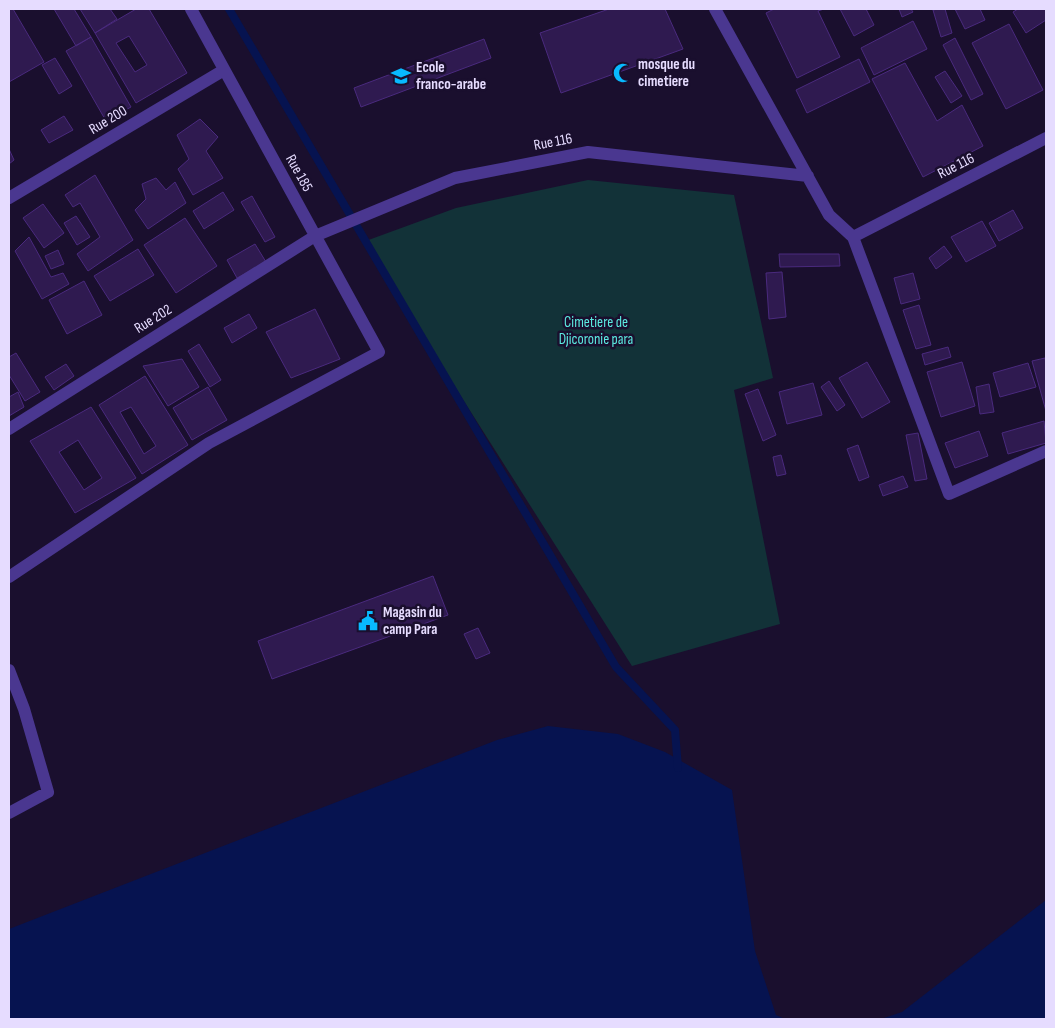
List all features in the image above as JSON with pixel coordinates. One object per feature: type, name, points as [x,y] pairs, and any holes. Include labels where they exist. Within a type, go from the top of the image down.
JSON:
[{"type":"street","name":"Rue 185","points":[[9,577],[209,443],[379,352],[191,9]]},
{"type":"street","points":[[715,9],[829,215],[854,237],[949,494],[1046,451]]},
{"type":"street","name":"Rue 200","points":[[9,198],[224,70]]},
{"type":"street","name":"Rue 116","points":[[854,237],[1046,138]]},
{"type":"street","name":"Rue 116","points":[[315,236],[454,178],[588,152],[808,176]]},
{"type":"street","name":"Rue 202","points":[[9,429],[315,236]]},
{"type":"street","points":[[9,670],[24,709],[48,792],[9,813]]},
{"type":"green space","name":"Cimetiere de Djicoronie para","points":[[588,180],[734,195],[773,378],[734,390],[780,624],[632,666],[363,242],[456,208]]},
{"type":"shaded area","points":[[548,726],[618,734],[665,752],[732,790],[755,951],[776,1015],[785,1019],[9,1019],[9,929],[497,740]]},
{"type":"shaded area","points":[[1046,900],[1046,1019],[881,1019],[902,1012]]},
{"type":"building","points":[[9,9],[13,9],[44,62],[9,82]]},
{"type":"building","points":[[54,9],[74,9],[91,37],[76,46]]},
{"type":"building","points":[[80,9],[110,9],[117,19],[95,33]]},
{"type":"building","points":[[136,9],[149,9],[187,73],[136,103],[95,33]],"holes":[[[129,36],[147,65],[135,72],[116,43]]]},
{"type":"building","points":[[609,9],[665,9],[683,49],[561,93],[540,33]]},
{"type":"building","points":[[774,9],[824,9],[818,11],[840,57],[797,78],[766,13]]},
{"type":"building","points":[[840,9],[866,9],[874,25],[854,36]]},
{"type":"building","points":[[899,9],[911,9],[913,12],[902,17]]},
{"type":"building","points":[[945,9],[952,33],[941,37],[933,10]]},
{"type":"building","points":[[955,9],[980,9],[985,20],[965,29]]},
{"type":"building","points":[[1018,9],[1046,9],[1046,20],[1026,33],[1013,12]]},
{"type":"building","points":[[913,21],[927,49],[874,75],[861,48]]},
{"type":"building","points":[[1009,24],[1043,90],[1006,109],[972,43]]},
{"type":"building","points":[[91,37],[131,107],[106,121],[66,51]]},
{"type":"building","points":[[955,38],[983,94],[971,100],[943,45]]},
{"type":"building","points":[[484,39],[491,58],[361,107],[354,88]]},
{"type":"building","points":[[55,58],[72,86],[59,94],[42,65]]},
{"type":"building","points":[[859,59],[870,82],[807,113],[796,90]]},
{"type":"building","points":[[905,63],[937,121],[962,105],[983,146],[923,177],[872,79]]},
{"type":"building","points":[[945,71],[962,96],[951,103],[935,77]]},
{"type":"building","points":[[64,116],[73,130],[49,143],[41,130]]},
{"type":"building","points":[[200,119],[218,137],[206,151],[223,178],[193,195],[178,169],[189,159],[177,135]]},
{"type":"building","points":[[9,149],[14,160],[9,164]]},
{"type":"building","points":[[95,175],[133,240],[88,271],[77,254],[100,237],[80,203],[73,207],[65,195]]},
{"type":"building","points":[[156,178],[166,190],[175,182],[186,203],[148,229],[135,210],[146,199],[142,184]]},
{"type":"building","points":[[223,192],[234,210],[204,229],[193,211]]},
{"type":"building","points":[[252,196],[275,237],[265,242],[241,202]]},
{"type":"building","points":[[43,204],[64,233],[44,248],[23,218]]},
{"type":"building","points":[[1013,210],[1023,228],[999,241],[989,223]]},
{"type":"building","points":[[76,216],[90,237],[77,245],[64,223]]},
{"type":"building","points":[[185,218],[217,266],[176,293],[144,245]]},
{"type":"building","points":[[982,221],[996,246],[966,262],[951,237]]},
{"type":"building","points":[[29,237],[51,277],[63,273],[69,284],[42,299],[15,251]]},
{"type":"building","points":[[255,244],[266,262],[237,278],[227,260]]},
{"type":"building","points":[[944,246],[952,257],[936,269],[929,258]]},
{"type":"building","points":[[138,249],[154,275],[110,301],[94,276]]},
{"type":"building","points":[[58,250],[64,264],[51,269],[45,256]]},
{"type":"building","points":[[779,254],[839,254],[840,266],[780,267]]},
{"type":"building","points":[[782,272],[786,317],[769,319],[766,273]]},
{"type":"building","points":[[913,273],[920,299],[901,304],[894,278]]},
{"type":"building","points":[[84,281],[102,315],[67,334],[49,300]]},
{"type":"building","points":[[919,305],[931,345],[916,349],[903,310]]},
{"type":"building","points":[[315,309],[340,359],[291,378],[266,332]]},
{"type":"building","points":[[249,314],[257,328],[232,343],[224,328]]},
{"type":"building","points":[[199,344],[221,380],[210,387],[188,351]]},
{"type":"building","points":[[948,347],[951,357],[925,365],[922,354]]},
{"type":"building","points":[[16,353],[40,392],[25,401],[9,375],[9,357]]},
{"type":"building","points":[[1045,358],[1046,364],[1046,411],[1032,361]]},
{"type":"building","points":[[182,359],[199,387],[168,406],[143,366]]},
{"type":"building","points":[[867,362],[890,402],[862,418],[839,378]]},
{"type":"building","points":[[962,362],[975,406],[941,417],[927,372]]},
{"type":"building","points":[[1028,363],[1036,387],[1000,397],[993,373]]},
{"type":"building","points":[[66,364],[74,376],[54,390],[45,377]]},
{"type":"building","points":[[145,376],[188,445],[142,474],[99,405]],"holes":[[[131,407],[156,446],[144,454],[120,412]]]},
{"type":"building","points":[[829,381],[845,405],[837,411],[821,387]]},
{"type":"building","points":[[813,383],[822,415],[787,424],[779,392]]},
{"type":"building","points":[[989,384],[994,412],[980,414],[976,387]]},
{"type":"building","points":[[208,387],[227,420],[192,440],[173,408]]},
{"type":"building","points":[[758,389],[776,435],[763,441],[745,394]]},
{"type":"building","points":[[18,392],[24,407],[9,416],[9,397]]},
{"type":"building","points":[[91,407],[136,478],[75,513],[30,441]],"holes":[[[78,440],[102,478],[84,490],[59,452]]]},
{"type":"building","points":[[1044,421],[1046,443],[1008,454],[1002,433]]},
{"type":"building","points":[[979,431],[988,456],[955,468],[945,443]]},
{"type":"building","points":[[918,433],[927,479],[915,481],[906,435]]},
{"type":"building","points":[[858,445],[869,477],[859,481],[847,449]]},
{"type":"building","points":[[781,455],[786,474],[777,476],[773,457]]},
{"type":"building","points":[[903,476],[908,487],[883,496],[879,485]]},
{"type":"building","points":[[433,576],[448,615],[272,679],[258,641]]},
{"type":"building","points":[[478,628],[490,653],[476,659],[464,634]]},
{"type":"waterway","points":[[229,9],[616,667],[675,730],[678,768]]},
{"type":"place","name":"mosque du cimetiere","points":[[623,73]]},
{"type":"place","name":"Ecole franco-arabe","points":[[401,76]]},
{"type":"place","name":"Magasin du camp Para","points":[[368,621]]}]
